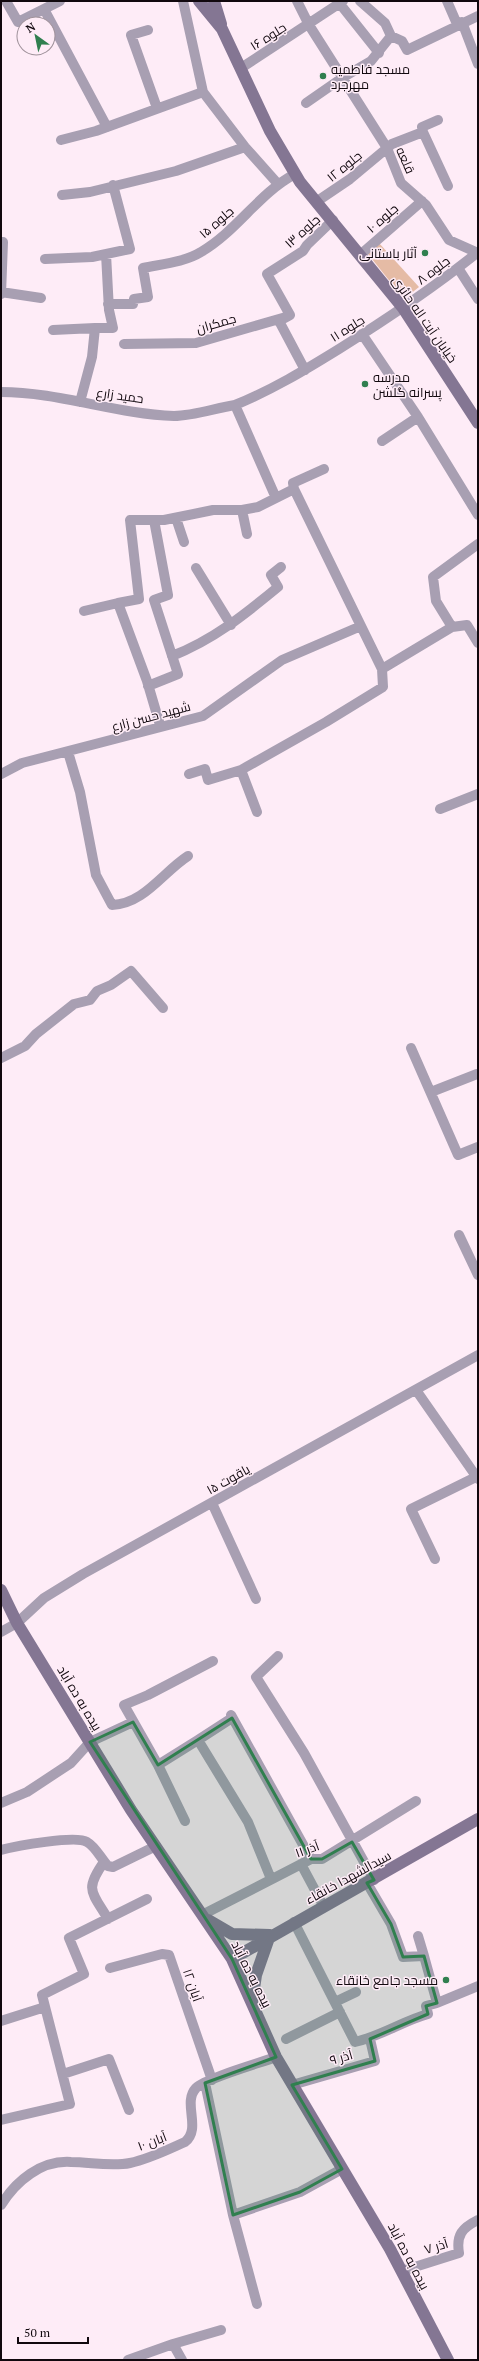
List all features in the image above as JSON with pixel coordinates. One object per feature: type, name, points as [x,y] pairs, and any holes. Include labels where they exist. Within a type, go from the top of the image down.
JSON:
[{"type":"main road","points":[[199,1],[222,29]]},
{"type":"main road","points":[[214,1],[222,29]]},
{"type":"main road","name":"خیابان آیت اله حائری","points":[[222,29],[270,131],[295,174],[316,202],[333,220],[403,308],[478,423]]},
{"type":"main road","name":"بیده به ده آباد","points":[[1,1590],[17,1622],[90,1742],[156,1846],[232,1959],[276,2057],[402,2271],[448,2360]]},
{"type":"main road","name":"سیدالشهدا خانقاء","points":[[232,1959],[294,1922],[371,1882],[478,1819]]},
{"type":"main road","points":[[203,1916],[232,1934],[244,1936],[270,1936],[256,1975],[252,2002]]},
{"type":"street","points":[[6,1],[18,22],[60,1]]},
{"type":"street","points":[[183,1],[203,92],[245,147],[278,184]]},
{"type":"street","name":"قلعه","points":[[297,1],[309,25],[387,148],[401,183],[422,201],[449,240],[477,253]]},
{"type":"street","points":[[360,1],[385,23],[391,36],[402,40],[407,50],[459,23],[478,16]]},
{"type":"street","points":[[447,1],[478,64]]},
{"type":"street","points":[[342,2],[379,53]]},
{"type":"street","name":"جلوه ۱۶","points":[[241,68],[309,25],[342,2]]},
{"type":"street","points":[[44,9],[107,127]]},
{"type":"street","points":[[148,30],[131,35],[157,108]]},
{"type":"street","points":[[306,103],[342,78],[371,61],[379,53],[391,36]]},
{"type":"street","points":[[61,140],[107,127],[203,92]]},
{"type":"street","name":"جلوه ۱۲","points":[[316,202],[350,179],[387,148],[423,132],[422,127],[438,120]]},
{"type":"street","points":[[423,132],[448,186]]},
{"type":"street","points":[[62,195],[90,192],[113,185],[176,171],[245,147]]},
{"type":"street","name":"جلوه ۱۵","points":[[108,304],[133,304],[134,299],[148,297],[143,268],[170,263],[201,252],[278,184],[295,174]]},
{"type":"street","points":[[44,259],[92,257],[130,249],[113,185]]},
{"type":"street","name":"جلوه ۱۰","points":[[360,255],[422,201]]},
{"type":"street","name":"جلوه ۱۳","points":[[290,315],[267,274],[303,251],[307,245],[333,220]]},
{"type":"street","points":[[1,242],[3,242],[1,293],[42,298]]},
{"type":"street","name":"جلوه ۸","points":[[403,308],[477,253]]},
{"type":"street","points":[[53,330],[113,328],[108,304],[106,254]]},
{"type":"street","points":[[458,268],[478,299]]},
{"type":"street","name":"جلوه ۱۱","points":[[305,370],[403,308]]},
{"type":"street","points":[[290,315],[280,321],[305,370]]},
{"type":"street","name":"جمکران","points":[[124,344],[196,343],[290,315]]},
{"type":"street","points":[[80,402],[92,357],[95,328]]},
{"type":"street","points":[[362,334],[418,417],[478,515]]},
{"type":"street","name":"حمید زارع","points":[[1,392],[27,392],[80,402],[176,416],[235,405],[267,392],[305,370]]},
{"type":"street","points":[[235,405],[276,498]]},
{"type":"street","points":[[382,441],[418,417]]},
{"type":"street","points":[[189,774],[205,769],[208,780],[241,770],[326,722],[383,687],[382,670],[294,489],[294,483],[324,469]]},
{"type":"street","points":[[84,611],[139,599],[130,520],[176,518],[213,510],[242,510],[258,507],[294,489]]},
{"type":"street","points":[[242,510],[247,534]]},
{"type":"street","points":[[176,518],[184,542]]},
{"type":"street","points":[[148,686],[178,674],[154,600],[168,595],[154,520]]},
{"type":"street","points":[[452,627],[436,601],[433,577],[478,544]]},
{"type":"street","points":[[196,568],[231,625]]},
{"type":"street","points":[[172,656],[193,648],[231,625],[278,588],[270,575],[281,568]]},
{"type":"street","points":[[118,603],[148,686],[160,726]]},
{"type":"street","points":[[382,670],[452,627],[467,625],[478,644]]},
{"type":"street","name":"شهید حسن زارع","points":[[1,774],[22,763],[203,716],[282,660],[361,626]]},
{"type":"street","points":[[68,752],[80,792],[96,875],[112,905],[124,904],[145,893],[188,856]]},
{"type":"street","points":[[241,770],[257,812]]},
{"type":"street","points":[[440,809],[478,794]]},
{"type":"street","points":[[1,1058],[24,1046],[36,1034],[74,1004],[90,1000],[97,991],[111,985],[131,971],[162,1008]]},
{"type":"street","points":[[411,1048],[458,1155],[478,1147]]},
{"type":"street","points":[[430,1092],[477,1074]]},
{"type":"street","points":[[459,1235],[478,1275]]},
{"type":"street","name":"یاقوت ۱۵","points":[[1,1632],[17,1622],[44,1598],[83,1574],[476,1356]]},
{"type":"street","points":[[416,1390],[477,1478],[411,1509],[435,1559]]},
{"type":"street","points":[[212,1503],[256,1599]]},
{"type":"street","points":[[278,1656],[256,1677],[304,1753],[352,1842],[391,1924],[403,1957],[424,1956]]},
{"type":"street","points":[[185,1821],[158,1765],[124,1706],[213,1661]]},
{"type":"street","points":[[158,1765],[231,1717],[306,1862],[324,1907]]},
{"type":"street","points":[[1,1803],[27,1792],[71,1763],[90,1742],[133,1722]]},
{"type":"street","points":[[198,1740],[248,1822],[271,1879]]},
{"type":"street","name":"آذر ۱۱","points":[[203,1916],[306,1862],[322,1859],[352,1842],[416,1801]]},
{"type":"street","points":[[1,1850],[24,1845],[80,1840],[91,1844],[108,1866],[118,1866],[156,1846]]},
{"type":"street","points":[[104,1862],[93,1878],[92,1891],[108,1919]]},
{"type":"street","points":[[1,2120],[70,2104],[42,1994],[84,1974],[69,1938],[147,1899]]},
{"type":"street","points":[[294,1922],[356,2042],[370,2039],[415,2018],[428,2014],[426,2006],[478,1986]]},
{"type":"street","points":[[418,1936],[437,2003]]},
{"type":"street","name":"آبان ۱۲","points":[[110,1968],[162,1954],[169,1955],[208,2082]]},
{"type":"street","points":[[335,2002],[356,1992]]},
{"type":"street","points":[[1,2021],[45,2007]]},
{"type":"street","points":[[286,2039],[340,2012]]},
{"type":"street","name":"آذر ۹","points":[[292,2085],[375,2061],[370,2039]]},
{"type":"street","name":"آبان ۱۰","points":[[1,2205],[11,2190],[24,2178],[39,2169],[56,2163],[130,2163],[185,2142],[190,2138],[193,2130],[192,2096],[196,2089],[208,2082],[276,2057]]},
{"type":"street","points":[[62,2074],[109,2059],[129,2110]]},
{"type":"street","points":[[208,2082],[233,2215],[257,2304]]},
{"type":"street","points":[[233,2215],[300,2192],[342,2169]]},
{"type":"street","name":"آذر ۷","points":[[402,2271],[459,2253],[457,2241],[464,2227],[478,2220]]},
{"type":"street","points":[[128,2360],[173,2344],[221,2330]]},
{"type":"street","points":[[173,2344],[182,2360]]},
{"type":"highlighted area","points":[[232,1718],[311,1859],[322,1859],[352,1842],[374,1880],[367,1883],[391,1924],[403,1957],[424,1956],[437,2003],[426,2006],[428,2014],[370,2039],[375,2061],[292,2085],[342,2169],[300,2192],[233,2215],[205,2083],[276,2057],[232,1959],[90,1742],[133,1722],[158,1765]]},
{"type":"shaded area","points":[[379,243],[419,287],[404,299],[368,254]]},
{"type":"place","name":"مسجد فاطمیه مهرجرد","points":[[323,76]]},
{"type":"place","name":"آثار باستانی","points":[[425,253]]},
{"type":"place","name":"مدرسه پسرانه گلشن","points":[[365,384]]},
{"type":"place","name":"مسجد جامع خانقاء","points":[[446,1980]]}]
